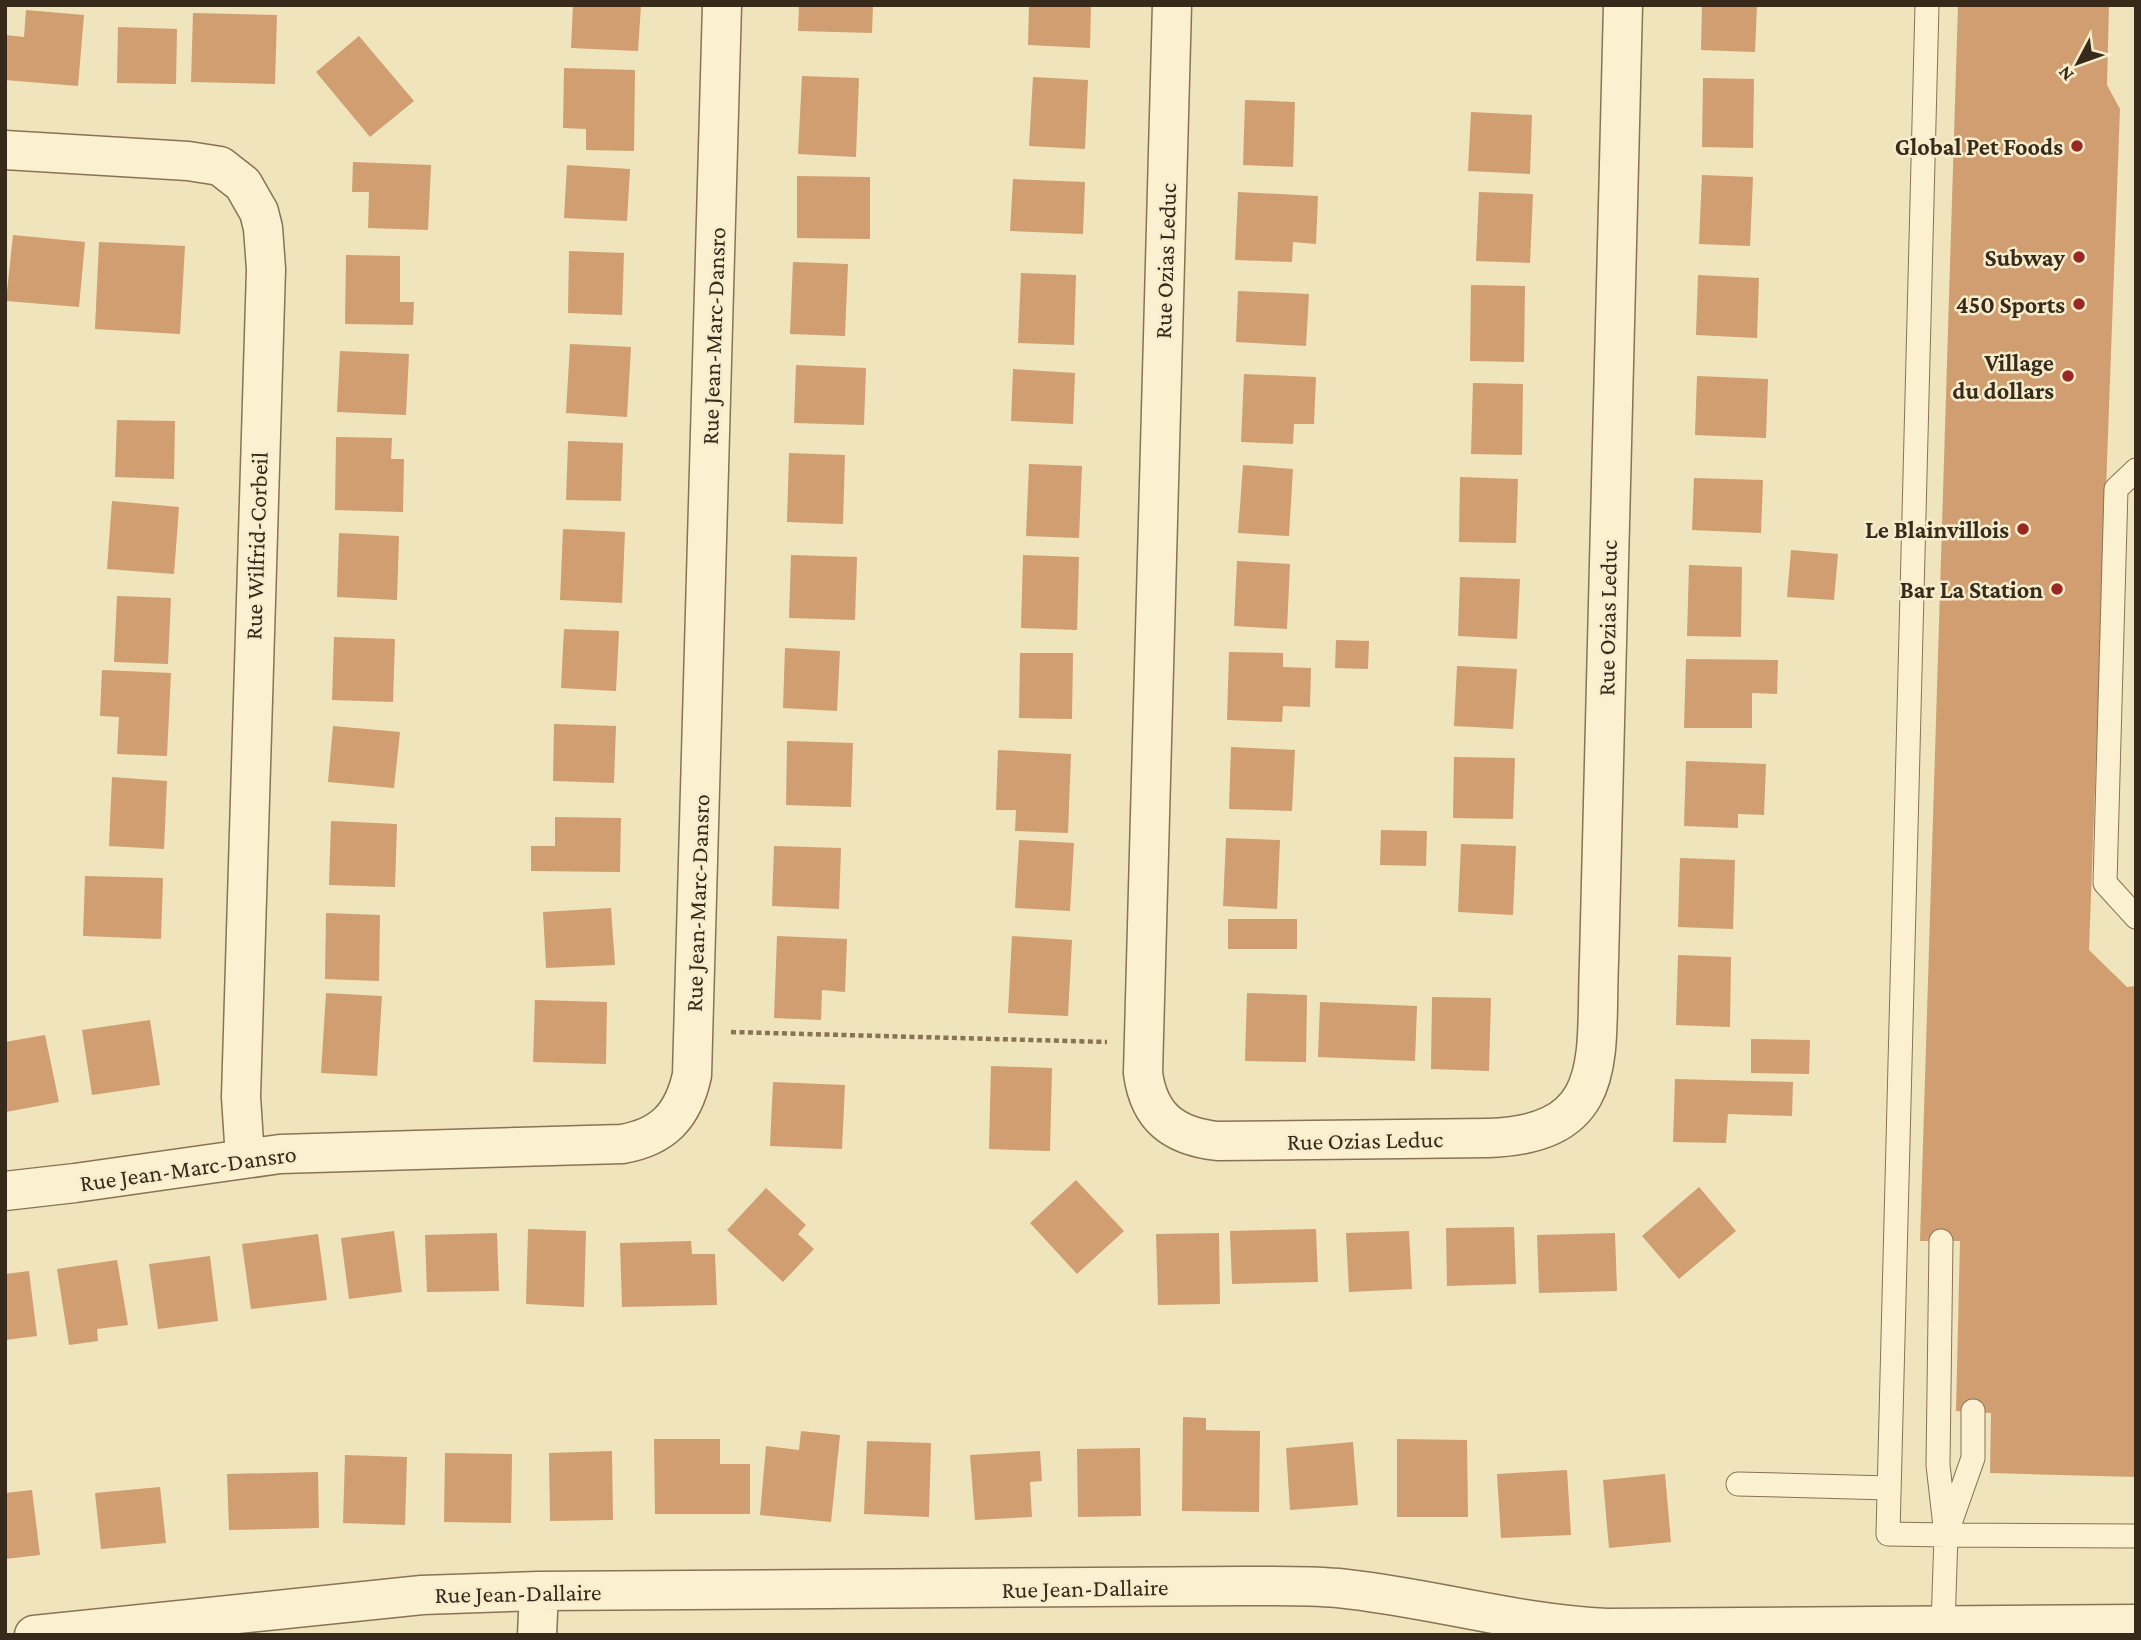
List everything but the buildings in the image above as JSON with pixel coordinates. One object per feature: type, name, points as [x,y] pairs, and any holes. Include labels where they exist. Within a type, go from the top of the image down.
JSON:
[{"type":"street","name":"Rue Jean-Marc-Dansro","points":[[5,1191],[75,1184],[245,1158],[323,1151],[622,1144],[650,1137],[663,1129],[677,1113],[688,1093],[692,1075],[722,5]]},
{"type":"street","name":"Rue Ozias Leduc","points":[[1172,5],[1143,1073],[1151,1102],[1169,1125],[1181,1134],[1217,1141],[1489,1138],[1530,1135],[1545,1130],[1567,1115],[1584,1096],[1591,1081],[1595,1063],[1598,975],[1623,5]]},
{"type":"street","name":"Rue Wilfrid-Corbeil","points":[[5,150],[188,161],[220,166],[243,184],[261,220],[265,269],[241,1097],[245,1158]]},
{"type":"street","name":"Rue Jean-Dallaire","points":[[34,1635],[98,1631],[390,1597],[539,1591],[1290,1586],[1337,1588],[1574,1627],[1641,1629],[2136,1624]]},
{"type":"street","points":[[537,1635],[539,1591]]},
{"type":"lane","points":[[1927,5],[1888,1534],[2136,1536]]},
{"type":"lane","points":[[2136,470],[2116,489],[2105,883],[2136,917]]},
{"type":"lane","points":[[1941,1241],[1938,1465],[1946,1535],[1943,1626]]},
{"type":"lane","points":[[1946,1535],[1973,1458],[1973,1411]]},
{"type":"lane","points":[[1738,1484],[1889,1488]]},
{"type":"path","points":[[720,1032],[1118,1042]]},
{"type":"place","name":"Global Pet Foods","points":[[2077,146]]},
{"type":"place","name":"Subway","points":[[2079,257]]},
{"type":"place","name":"450 Sports","points":[[2079,304]]},
{"type":"place","name":"Village du dollars","points":[[2068,376]]},
{"type":"place","name":"Le Blainvillois","points":[[2023,529]]},
{"type":"place","name":"Bar La Station","points":[[2057,589]]}]
